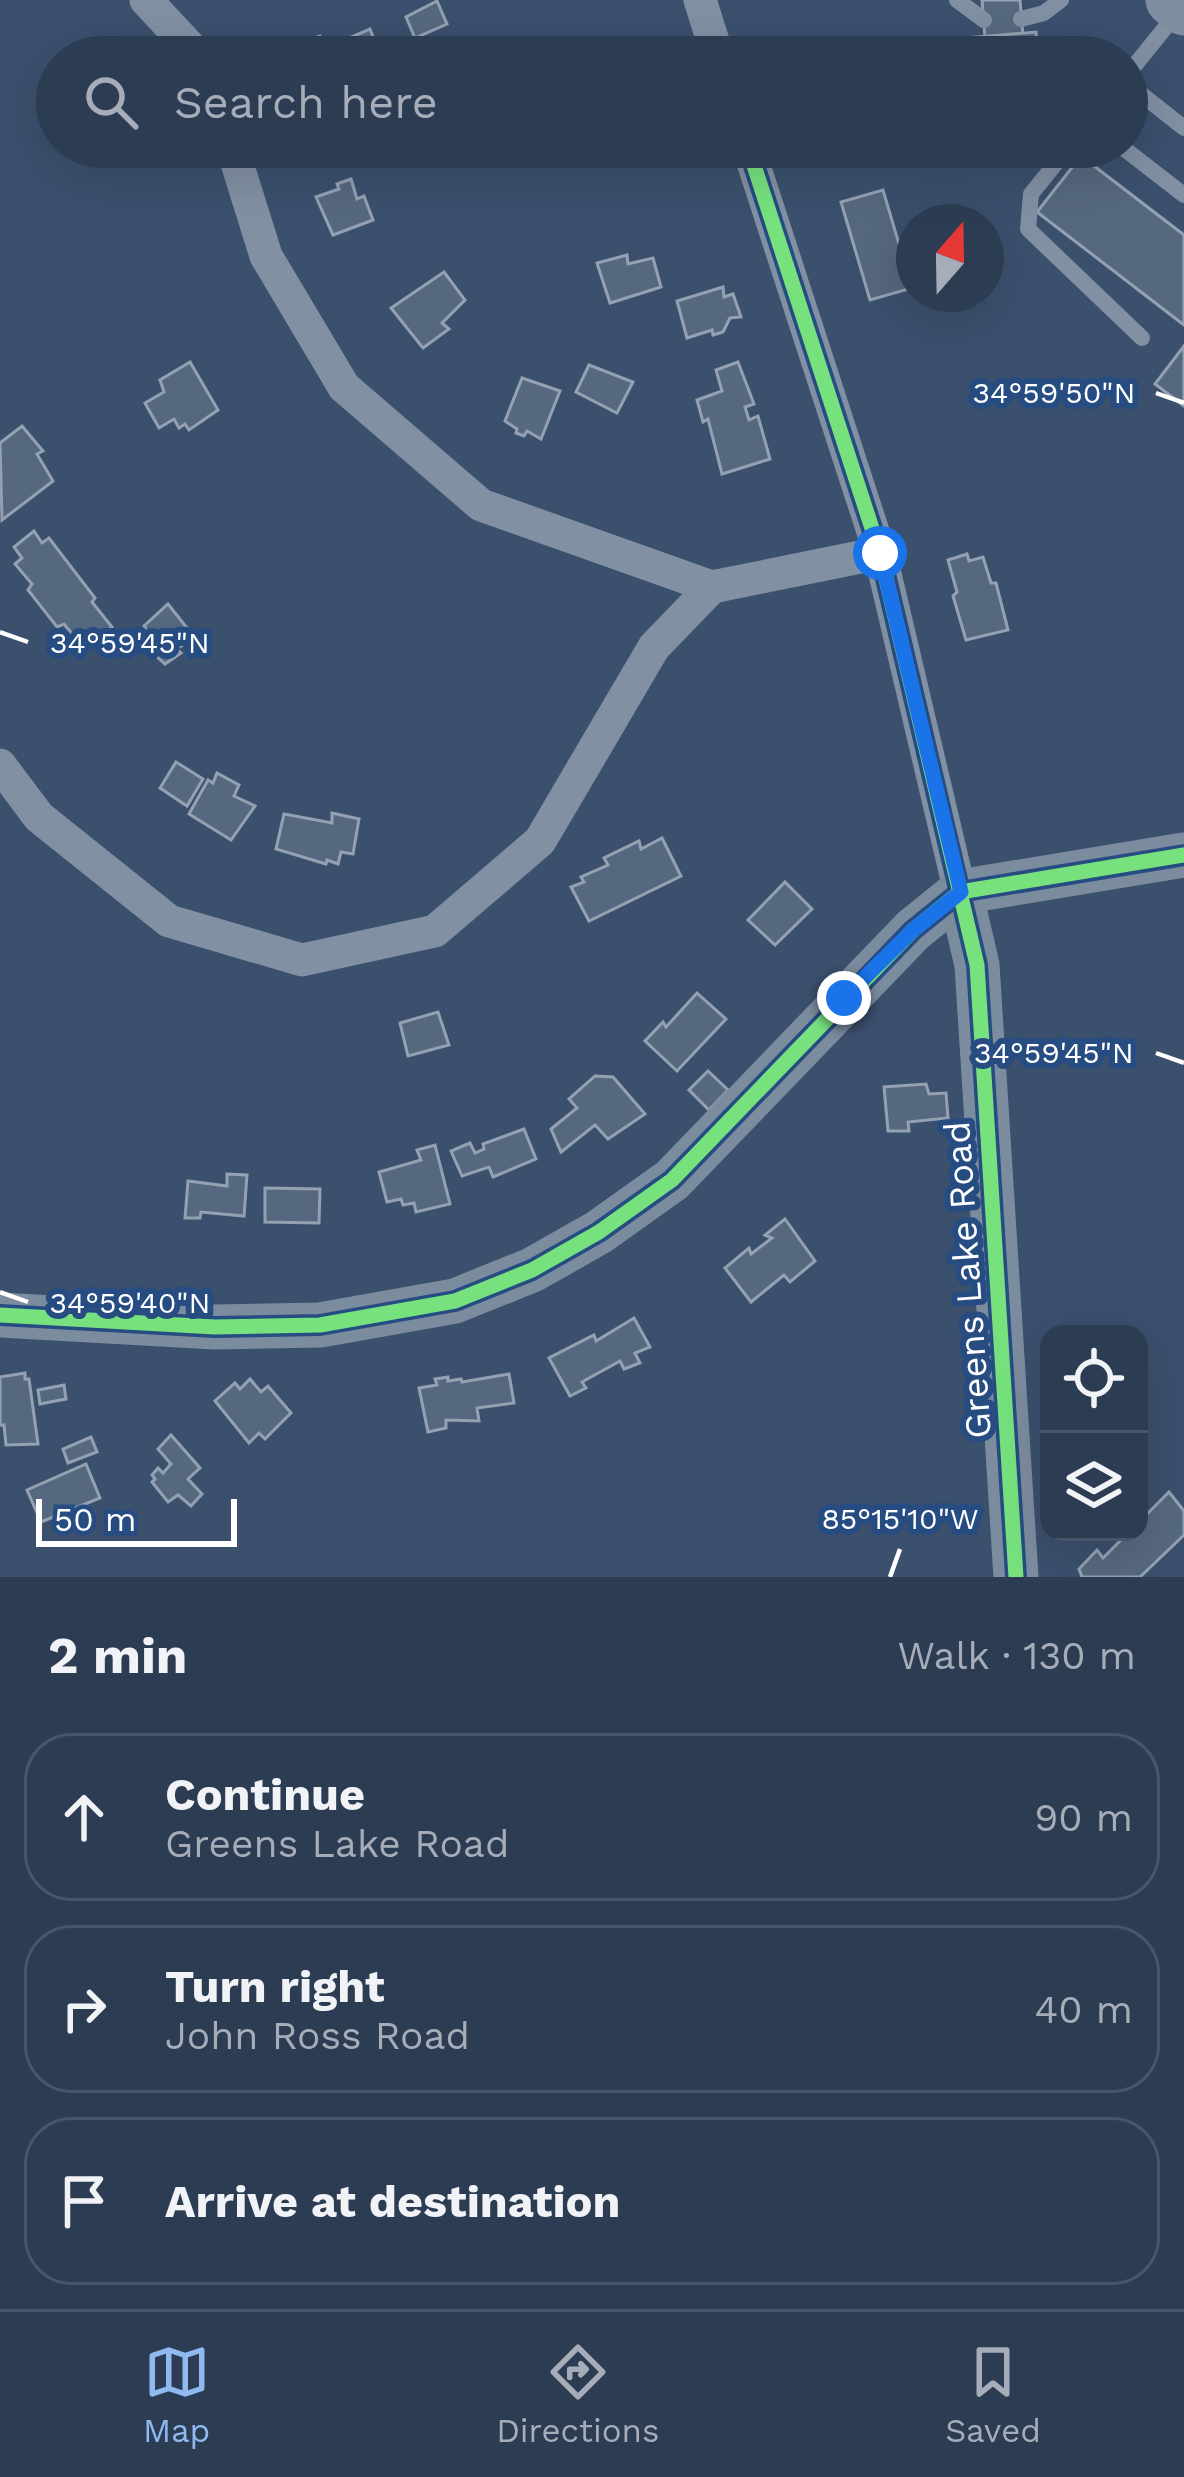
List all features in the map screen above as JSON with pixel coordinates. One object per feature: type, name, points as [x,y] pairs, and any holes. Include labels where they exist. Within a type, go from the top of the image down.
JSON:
[{"type":"street","points":[[146,0],[179,36]]},
{"type":"street","points":[[700,0],[711,36]]},
{"type":"street","points":[[239,168],[266,256],[344,387],[481,505],[712,587],[880,553]]},
{"type":"street","name":"Greens Lake Road","points":[[755,168],[880,553],[977,964],[1016,1577]]},
{"type":"street","points":[[0,765],[39,818],[169,921],[302,960],[436,931],[540,841],[654,647],[712,587]]},
{"type":"street","points":[[0,1316],[215,1327],[320,1325],[455,1301],[532,1270],[599,1232],[672,1180],[913,930],[961,892],[1184,855]]},
{"type":"lane","points":[[956,0],[983,10]]},
{"type":"lane","points":[[971,0],[983,10]]},
{"type":"lane","points":[[1021,19],[1044,13],[1060,0]]},
{"type":"lane","points":[[1148,50],[1179,6]]},
{"type":"lane","points":[[1148,97],[1184,128]]},
{"type":"lane","points":[[1148,167],[1184,195]]},
{"type":"lane","points":[[1052,168],[1031,194],[1028,229],[1142,338]]},
{"type":"building","points":[[982,0],[1020,0],[1023,36],[985,36]]},
{"type":"building","points":[[437,1],[447,24],[414,36],[406,17]]},
{"type":"building","points":[[1036,32],[1036,36],[987,36]]},
{"type":"building","points":[[1072,168],[1097,168],[1184,235],[1184,325],[1037,212]]},
{"type":"building","points":[[351,179],[357,199],[364,196],[373,220],[333,235],[316,197]]},
{"type":"building","points":[[883,190],[896,234],[896,293],[870,300],[841,202]]},
{"type":"building","points":[[627,255],[628,264],[653,258],[661,287],[610,303],[597,263]]},
{"type":"building","points":[[444,272],[465,300],[442,323],[449,329],[423,348],[391,308]]},
{"type":"building","points":[[723,287],[724,297],[733,294],[741,317],[730,318],[723,332],[713,335],[712,330],[687,338],[677,301]]},
{"type":"building","points":[[1184,346],[1184,406],[1155,384]]},
{"type":"building","points":[[190,362],[218,410],[189,430],[185,424],[179,428],[174,419],[159,428],[145,403],[164,392],[160,380]]},
{"type":"building","points":[[738,362],[754,404],[745,407],[749,420],[758,416],[770,459],[722,474],[708,419],[703,422],[697,400],[722,391],[716,370]]},
{"type":"building","points":[[589,365],[633,382],[617,413],[576,392]]},
{"type":"building","points":[[522,378],[560,391],[541,439],[527,431],[524,436],[516,433],[505,421]]},
{"type":"building","points":[[22,426],[43,451],[37,454],[53,481],[2,520],[0,443]]},
{"type":"building","points":[[34,531],[42,543],[49,538],[112,627],[84,649],[64,624],[57,627],[28,590],[32,584],[15,564],[22,558],[14,547]]},
{"type":"building","points":[[967,554],[969,561],[983,557],[991,583],[996,583],[1008,630],[966,640],[948,560]]},
{"type":"building","points":[[168,604],[195,638],[176,649],[181,653],[165,664],[144,645],[151,638],[144,626]]},
{"type":"building","points":[[176,762],[203,779],[187,806],[160,788]]},
{"type":"building","points":[[217,773],[239,785],[234,796],[255,806],[231,840],[189,814]]},
{"type":"building","points":[[332,813],[359,819],[353,854],[341,852],[338,864],[276,849],[284,814],[332,823]]},
{"type":"building","points":[[662,838],[681,876],[589,921],[571,887],[608,865],[604,858],[639,841],[641,849]]},
{"type":"building","points":[[785,882],[812,909],[775,945],[748,920]]},
{"type":"building","points":[[697,993],[726,1019],[677,1071],[645,1041],[663,1022],[666,1027]]},
{"type":"building","points":[[438,1012],[449,1045],[408,1056],[400,1023]]},
{"type":"building","points":[[708,1071],[728,1090],[709,1110],[689,1090]]},
{"type":"building","points":[[595,1076],[613,1077],[645,1114],[608,1139],[595,1125],[561,1152],[551,1129],[577,1108],[569,1099]]},
{"type":"building","points":[[926,1084],[929,1094],[946,1093],[948,1118],[908,1122],[909,1131],[888,1131],[884,1087]]},
{"type":"building","points":[[524,1129],[536,1159],[493,1177],[489,1167],[462,1176],[451,1151],[470,1143],[475,1153],[484,1149],[483,1144]]},
{"type":"building","points":[[435,1145],[450,1204],[416,1212],[414,1203],[387,1202],[379,1172],[421,1160],[417,1150]]},
{"type":"building","points":[[227,1174],[247,1175],[244,1216],[201,1212],[200,1218],[185,1218],[188,1181],[227,1186]]},
{"type":"building","points":[[265,1188],[320,1189],[319,1223],[265,1222]]},
{"type":"building","points":[[785,1219],[815,1261],[790,1282],[784,1275],[751,1302],[725,1268],[749,1248],[751,1254],[772,1238],[765,1235]]},
{"type":"building","points":[[634,1318],[650,1347],[635,1353],[640,1363],[624,1369],[620,1361],[582,1382],[586,1388],[570,1396],[549,1358],[594,1335],[596,1341]]},
{"type":"building","points":[[25,1373],[38,1444],[6,1445],[4,1425],[0,1425],[0,1377]]},
{"type":"building","points":[[509,1374],[514,1403],[477,1408],[479,1421],[446,1420],[446,1428],[428,1432],[419,1388],[437,1385],[435,1379],[462,1382]]},
{"type":"building","points":[[250,1379],[261,1392],[268,1386],[291,1413],[265,1439],[259,1433],[249,1443],[215,1401],[235,1383],[240,1389]]},
{"type":"building","points":[[64,1385],[66,1399],[40,1404],[38,1390]]},
{"type":"building","points":[[171,1435],[200,1468],[188,1479],[202,1494],[191,1506],[178,1495],[168,1502],[152,1482],[158,1468],[163,1473],[171,1464],[158,1449]]},
{"type":"building","points":[[91,1437],[97,1452],[68,1463],[63,1449]]},
{"type":"building","points":[[86,1464],[100,1498],[41,1522],[27,1490]]},
{"type":"building","points":[[1169,1492],[1184,1511],[1184,1535],[1140,1577],[1082,1577],[1079,1569],[1097,1550],[1103,1558],[1120,1541],[1148,1541],[1148,1513]]},
{"type":"cycle path","points":[[755,168],[880,553],[977,965],[1016,1577]]},
{"type":"cycle path","points":[[0,1315],[215,1327],[320,1325],[455,1301],[532,1270],[599,1232],[672,1180],[913,930],[960,892],[1184,855]]},
{"type":"route","points":[[844,998],[913,930],[961,892],[880,553]]}]
